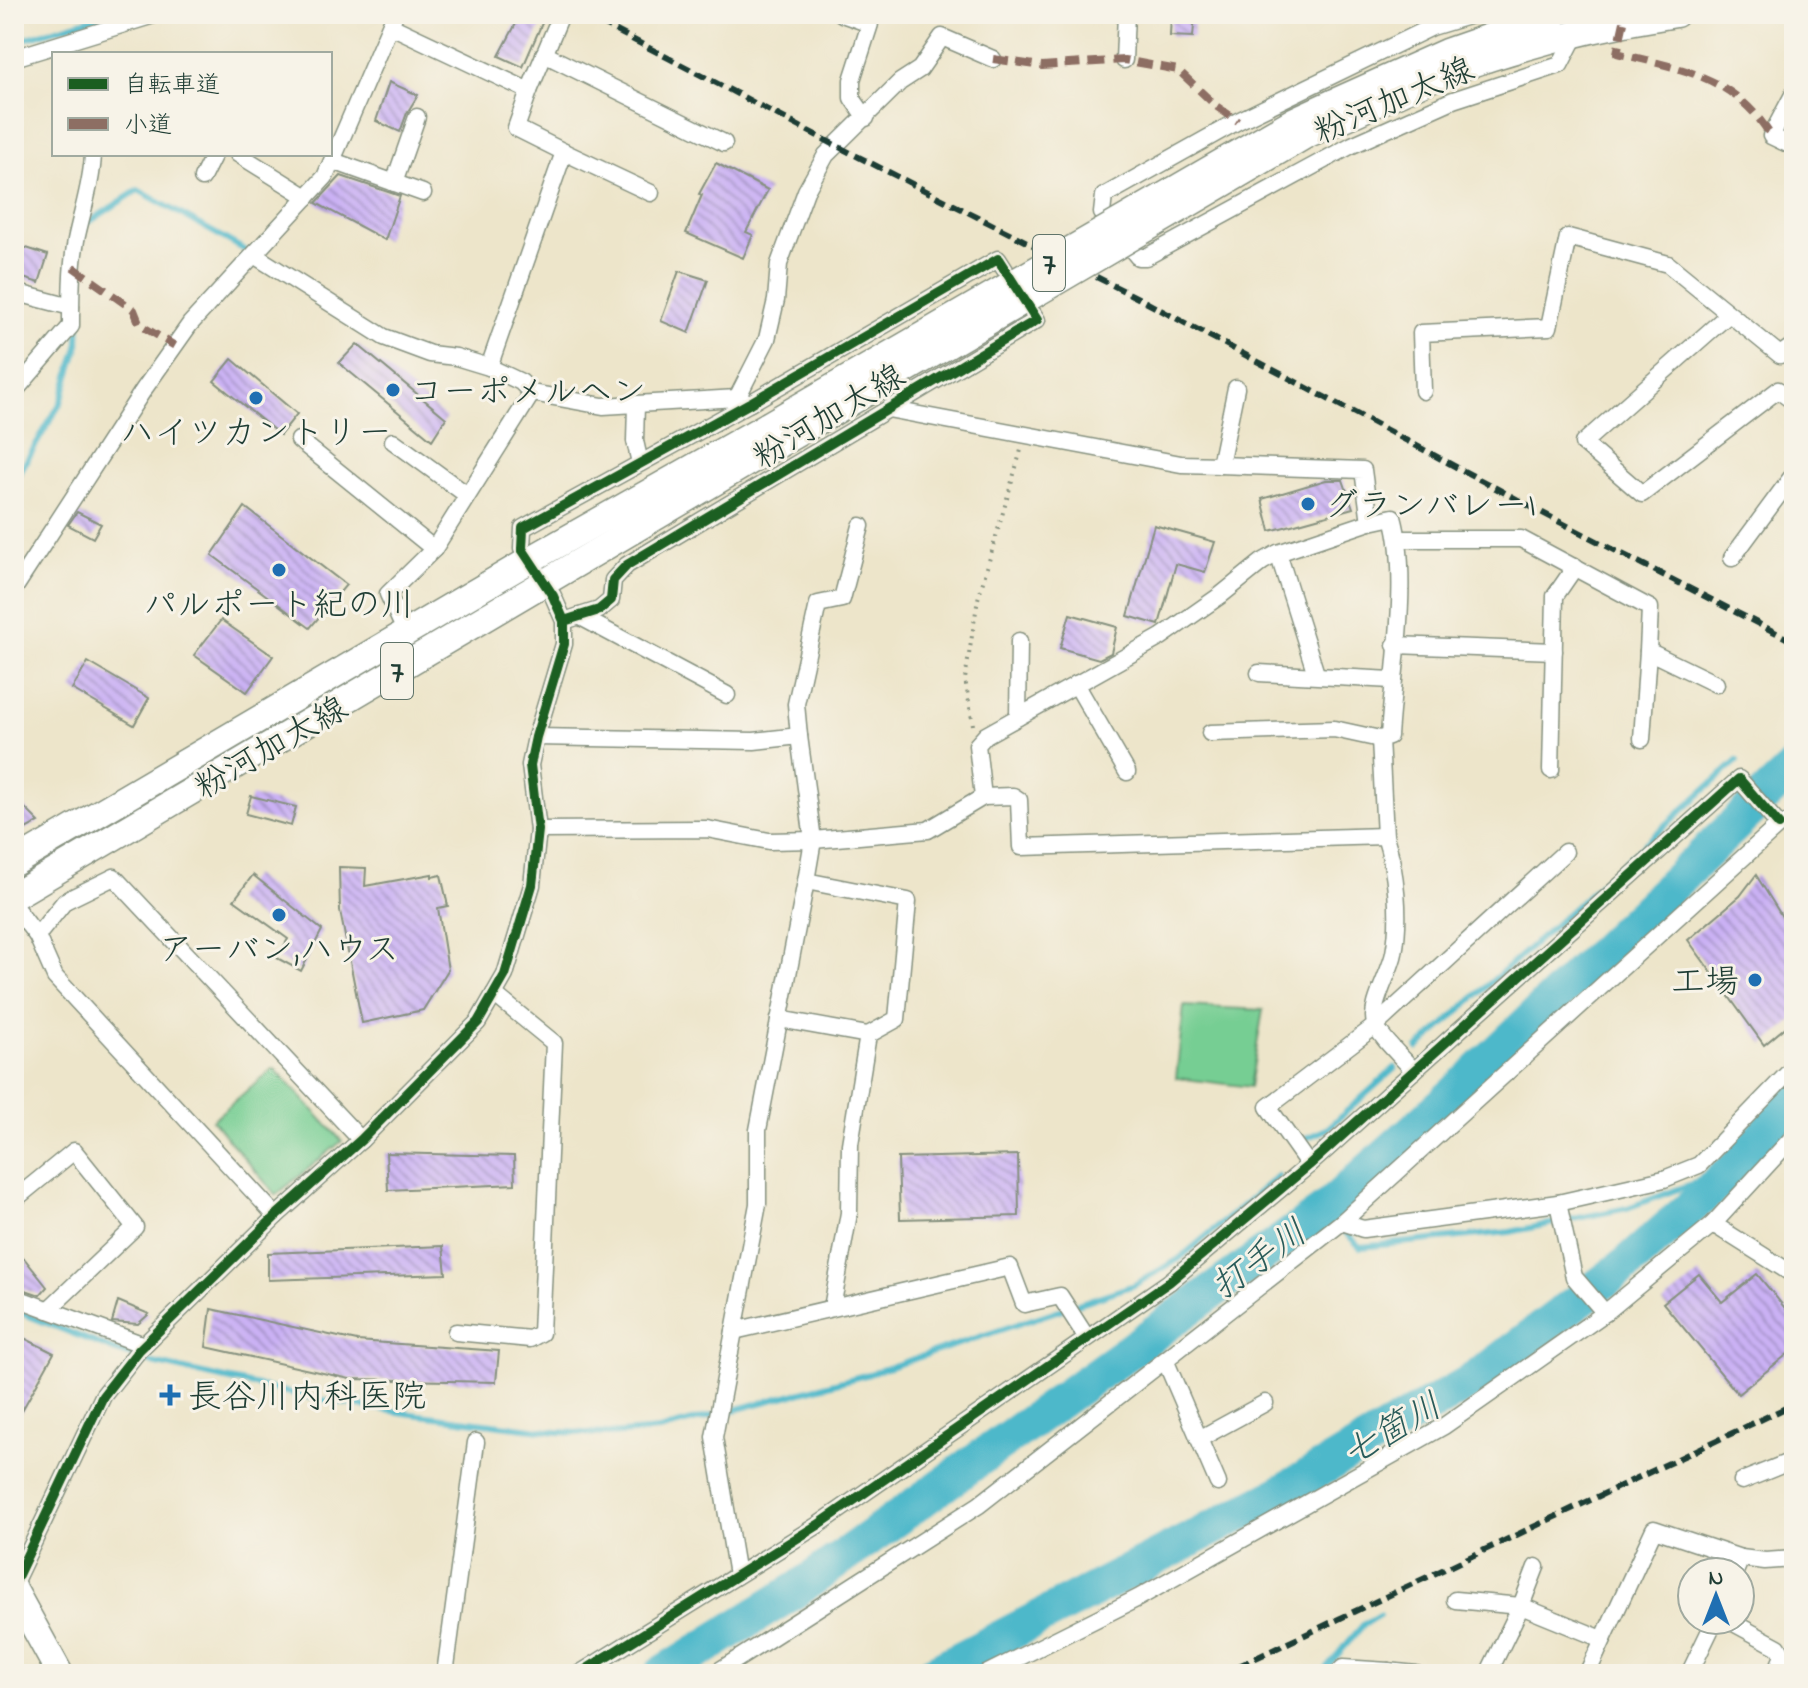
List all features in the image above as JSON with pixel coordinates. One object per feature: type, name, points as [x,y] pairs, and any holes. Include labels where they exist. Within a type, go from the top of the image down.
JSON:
[{"type":"main road","name":"粉河加太線","points":[[1336,112],[1446,52],[1555,14]]},
{"type":"main road","name":"粉河加太線","points":[[14,896],[544,586],[774,435],[1295,120],[1336,112],[1531,44],[1577,32],[1676,14]]},
{"type":"main road","name":"粉河加太線","points":[[14,863],[528,561],[774,435]]},
{"type":"main road","points":[[14,1590],[52,1668]]},
{"type":"street","points":[[56,52],[139,17],[157,14]]},
{"type":"street","points":[[842,14],[870,24],[852,80],[852,98],[866,118]]},
{"type":"street","points":[[1124,60],[1126,14]]},
{"type":"street","points":[[1475,14],[1432,27],[1238,121],[1104,196],[1102,213],[1138,257],[1146,257],[1352,145],[1453,100],[1560,65],[1577,32]]},
{"type":"street","points":[[560,17],[516,128],[651,193]]},
{"type":"street","points":[[14,589],[190,324],[325,177],[393,20],[529,91]]},
{"type":"street","points":[[743,400],[767,339],[776,300],[779,264],[806,191],[826,155],[900,82],[920,69],[942,37],[993,59]]},
{"type":"street","points":[[544,54],[724,143]]},
{"type":"street","points":[[14,58],[49,55]]},
{"type":"street","points":[[1794,93],[1771,136],[1794,147]]},
{"type":"street","points":[[394,183],[417,117]]},
{"type":"street","points":[[489,367],[564,152]]},
{"type":"street","points":[[14,392],[71,326],[70,282],[93,156]]},
{"type":"street","points":[[202,178],[213,156]]},
{"type":"street","points":[[241,156],[307,197]]},
{"type":"street","points":[[333,161],[423,193]]},
{"type":"street","points":[[1423,391],[1421,333],[1549,327],[1568,237],[1668,264],[1780,355],[1794,345]]},
{"type":"street","points":[[254,255],[384,337],[430,354],[456,357],[489,367],[521,382],[532,393],[603,406],[743,400]]},
{"type":"street","points":[[572,618],[599,610],[611,600],[613,580],[627,565],[1037,320],[998,259],[743,400],[640,463],[523,528],[522,549],[528,561],[544,586],[572,618],[727,695]]},
{"type":"street","points":[[14,292],[71,307]]},
{"type":"street","points":[[1728,315],[1583,443],[1642,494],[1778,390],[1794,402]]},
{"type":"street","points":[[1220,465],[1236,388]]},
{"type":"street","points":[[406,633],[388,594],[434,549],[532,393]]},
{"type":"street","points":[[636,405],[635,441],[640,463]]},
{"type":"street","points":[[888,409],[1181,464],[1363,470],[1370,522]]},
{"type":"street","points":[[299,440],[434,549]]},
{"type":"street","points":[[393,441],[467,495]]},
{"type":"street","points":[[1732,558],[1794,474]]},
{"type":"street","points":[[983,797],[977,745],[986,735],[1161,637],[1278,553],[1393,517],[1399,539],[1400,596],[1389,736],[1380,739],[1334,729],[1210,733]]},
{"type":"street","points":[[737,1575],[714,1437],[758,1204],[758,1130],[813,840],[796,704],[818,604],[842,599],[861,526]]},
{"type":"street","points":[[1399,539],[1521,539],[1650,608],[1642,739]]},
{"type":"street","points":[[1278,553],[1316,674]]},
{"type":"street","points":[[1551,770],[1555,596],[1575,567]]},
{"type":"street","points":[[14,1583],[103,1396],[137,1352],[276,1216],[361,1140],[478,1022],[505,975],[532,885],[538,830],[530,765],[572,618]]},
{"type":"street","points":[[1018,717],[1019,641]]},
{"type":"street","points":[[1395,645],[1554,651]]},
{"type":"street","points":[[1648,651],[1716,684]]},
{"type":"street","points":[[1259,673],[1392,680]]},
{"type":"street","points":[[1076,684],[1127,772]]},
{"type":"street","points":[[536,737],[754,741],[799,736]]},
{"type":"street","points":[[1380,739],[1385,836],[1392,857],[1396,908],[1394,953],[1373,1015],[1375,1026],[1414,1071]]},
{"type":"street","points":[[579,1674],[818,1525],[1169,1282],[1309,1165],[1739,779],[1787,823],[1342,1222],[1166,1362],[979,1505],[714,1674]]},
{"type":"street","points":[[538,830],[707,829],[769,841],[813,840],[928,830],[983,797],[1013,796],[1019,800],[1021,847],[1385,836]]},
{"type":"street","points":[[1309,1165],[1268,1107],[1375,1026],[1565,852]]},
{"type":"street","points":[[37,936],[65,901],[114,877],[361,1140]]},
{"type":"street","points":[[779,1019],[868,1035],[897,1019],[908,901],[806,881]]},
{"type":"street","points":[[14,906],[37,936],[55,977],[276,1216]]},
{"type":"street","points":[[456,1332],[530,1339],[541,1333],[554,1043],[494,994]]},
{"type":"street","points":[[832,1308],[849,1213],[850,1144],[868,1035]]},
{"type":"street","points":[[1342,1222],[1363,1229],[1558,1203],[1664,1179],[1699,1165],[1794,1067]]},
{"type":"street","points":[[986,1674],[1138,1598],[1444,1426],[1605,1313],[1713,1224],[1794,1136]]},
{"type":"street","points":[[14,1200],[74,1151],[135,1227],[48,1310]]},
{"type":"street","points":[[1558,1203],[1574,1277],[1605,1313]]},
{"type":"street","points":[[1713,1224],[1794,1275]]},
{"type":"street","points":[[734,1331],[1010,1267],[1024,1304],[1060,1296],[1087,1338]]},
{"type":"street","points":[[14,1297],[137,1352]]},
{"type":"street","points":[[1166,1362],[1218,1483]]},
{"type":"street","points":[[1199,1439],[1265,1403]]},
{"type":"street","points":[[445,1674],[476,1442]]},
{"type":"street","points":[[1742,1481],[1794,1460]]},
{"type":"street","points":[[1587,1674],[1654,1529],[1717,1556]]},
{"type":"street","points":[[1756,1562],[1794,1559]]},
{"type":"street","points":[[1488,1674],[1536,1567]]},
{"type":"street","points":[[1455,1600],[1521,1606],[1602,1639]]},
{"type":"street","points":[[1756,1635],[1778,1647],[1783,1656],[1775,1674]]},
{"type":"street","points":[[1689,1674],[1707,1636]]},
{"type":"street","points":[[1337,1674],[1343,1668],[1416,1674]]},
{"type":"path","points":[[977,745],[965,679],[978,599],[1025,436]]},
{"type":"green space","points":[[1184,1006],[1263,1010],[1250,1087],[1176,1078]]},
{"type":"green space","points":[[274,1068],[342,1141],[276,1195],[212,1120]]},
{"type":"building","points":[[521,14],[546,14],[523,67],[499,56]]},
{"type":"building","points":[[1171,14],[1195,14],[1193,37],[1170,36]]},
{"type":"building","points":[[389,82],[418,95],[400,132],[376,121]]},
{"type":"building","points":[[716,163],[768,190],[746,232],[753,235],[743,258],[686,233],[702,195],[699,194]]},
{"type":"building","points":[[341,176],[400,196],[385,240],[316,203]]},
{"type":"building","points":[[14,244],[48,255],[39,283],[14,275]]},
{"type":"building","points":[[679,271],[708,280],[689,333],[661,321]]},
{"type":"building","name":"コーポメルヘン","points":[[357,344],[446,418],[432,440],[339,363]]},
{"type":"building","name":"ハイツカントリー","points":[[232,359],[297,414],[280,435],[214,381]]},
{"type":"building","name":"グランバレーI","points":[[1326,480],[1343,480],[1353,508],[1270,531],[1262,499]]},
{"type":"building","name":"パルポート紀の川","points":[[245,507],[346,585],[310,628],[212,555]]},
{"type":"building","points":[[77,512],[101,524],[93,538],[68,525]]},
{"type":"building","points":[[1154,525],[1215,542],[1205,572],[1176,564],[1159,625],[1128,616]]},
{"type":"building","points":[[1070,614],[1117,627],[1111,653],[1099,659],[1060,648]]},
{"type":"building","points":[[221,620],[273,656],[247,692],[194,655]]},
{"type":"building","points":[[88,662],[149,698],[134,725],[72,689]]},
{"type":"building","points":[[251,796],[296,807],[291,826],[246,814]]},
{"type":"building","points":[[14,797],[39,822],[14,835]]},
{"type":"building","points":[[339,867],[366,868],[365,886],[441,875],[448,906],[438,908],[448,970],[423,1010],[362,1023],[340,911]]},
{"type":"building","name":"アーバン,ハウス","points":[[253,875],[322,930],[301,971],[277,958],[288,939],[234,900]]},
{"type":"building","name":"工場","points":[[1756,875],[1794,936],[1794,1020],[1764,1045],[1688,940],[1740,896]]},
{"type":"building","points":[[386,1153],[514,1156],[515,1184],[388,1190]]},
{"type":"building","points":[[1018,1155],[1019,1216],[900,1219],[898,1158]]},
{"type":"building","points":[[443,1246],[446,1274],[268,1280],[268,1253]]},
{"type":"building","points":[[24,1258],[47,1287],[40,1295],[14,1286],[14,1271]]},
{"type":"building","points":[[1699,1274],[1722,1302],[1757,1274],[1794,1319],[1794,1349],[1738,1394],[1663,1303]]},
{"type":"building","points":[[118,1301],[149,1314],[138,1324],[112,1322]]},
{"type":"building","points":[[211,1309],[357,1341],[499,1351],[496,1382],[350,1379],[206,1347]]},
{"type":"building","points":[[14,1333],[54,1353],[14,1425]]},
{"type":"waterway","points":[[14,42],[107,14]]},
{"type":"waterway","points":[[89,222],[138,190],[245,250]]},
{"type":"waterway","points":[[14,482],[61,402],[78,347],[80,283]]},
{"type":"waterway","points":[[1418,1048],[1737,761]]},
{"type":"waterway","name":"打手川","points":[[662,1674],[798,1589],[1324,1211],[1453,1095],[1794,768]]},
{"type":"waterway","points":[[1306,1138],[1327,1129],[1395,1068]]},
{"type":"waterway","name":"七箇川","points":[[931,1674],[1277,1495],[1475,1379],[1627,1264],[1735,1168],[1794,1101]]},
{"type":"waterway","points":[[1324,1211],[1360,1247],[1510,1232],[1627,1208],[1735,1168]]},
{"type":"waterway","points":[[14,1310],[153,1363],[322,1400],[557,1432],[609,1434],[659,1430],[869,1374],[1134,1285],[1179,1259],[1278,1176]]},
{"type":"waterway","points":[[1321,1674],[1364,1624],[1379,1615]]},
{"type":"railway","points":[[584,14],[1138,298],[1556,520],[1794,642]]},
{"type":"railway","points":[[1222,1674],[1794,1404]]},
{"type":"marked path","points":[[1624,22],[1617,53],[1684,70],[1723,87],[1756,116],[1771,136]]},
{"type":"marked path","points":[[993,59],[1042,66],[1124,60],[1178,70],[1216,106],[1238,121]]},
{"type":"marked path","points":[[73,267],[134,310],[140,325],[175,346]]},
{"type":"cycle path","points":[[14,1583],[103,1396],[139,1350],[276,1216],[361,1140],[478,1022],[505,975],[532,885],[538,830],[530,765],[564,644],[564,621],[553,596],[522,549],[523,528],[750,403],[998,259],[1037,320],[627,565],[613,580],[611,600],[599,610],[564,621]]},
{"type":"cycle path","points":[[579,1674],[818,1525],[1169,1282],[1309,1165],[1739,779],[1779,825]]},
{"type":"place","name":"コーポメルヘン","points":[[393,390]]},
{"type":"place","name":"ハイツカントリー","points":[[256,398]]},
{"type":"place","name":"グランバレーI","points":[[1308,504]]},
{"type":"place","name":"パルポート紀の川","points":[[279,570]]},
{"type":"place","name":"アーバン,ハウス","points":[[279,915]]},
{"type":"place","name":"工場","points":[[1755,980]]},
{"type":"place","name":"長谷川内科医院","points":[[170,1395]]}]
